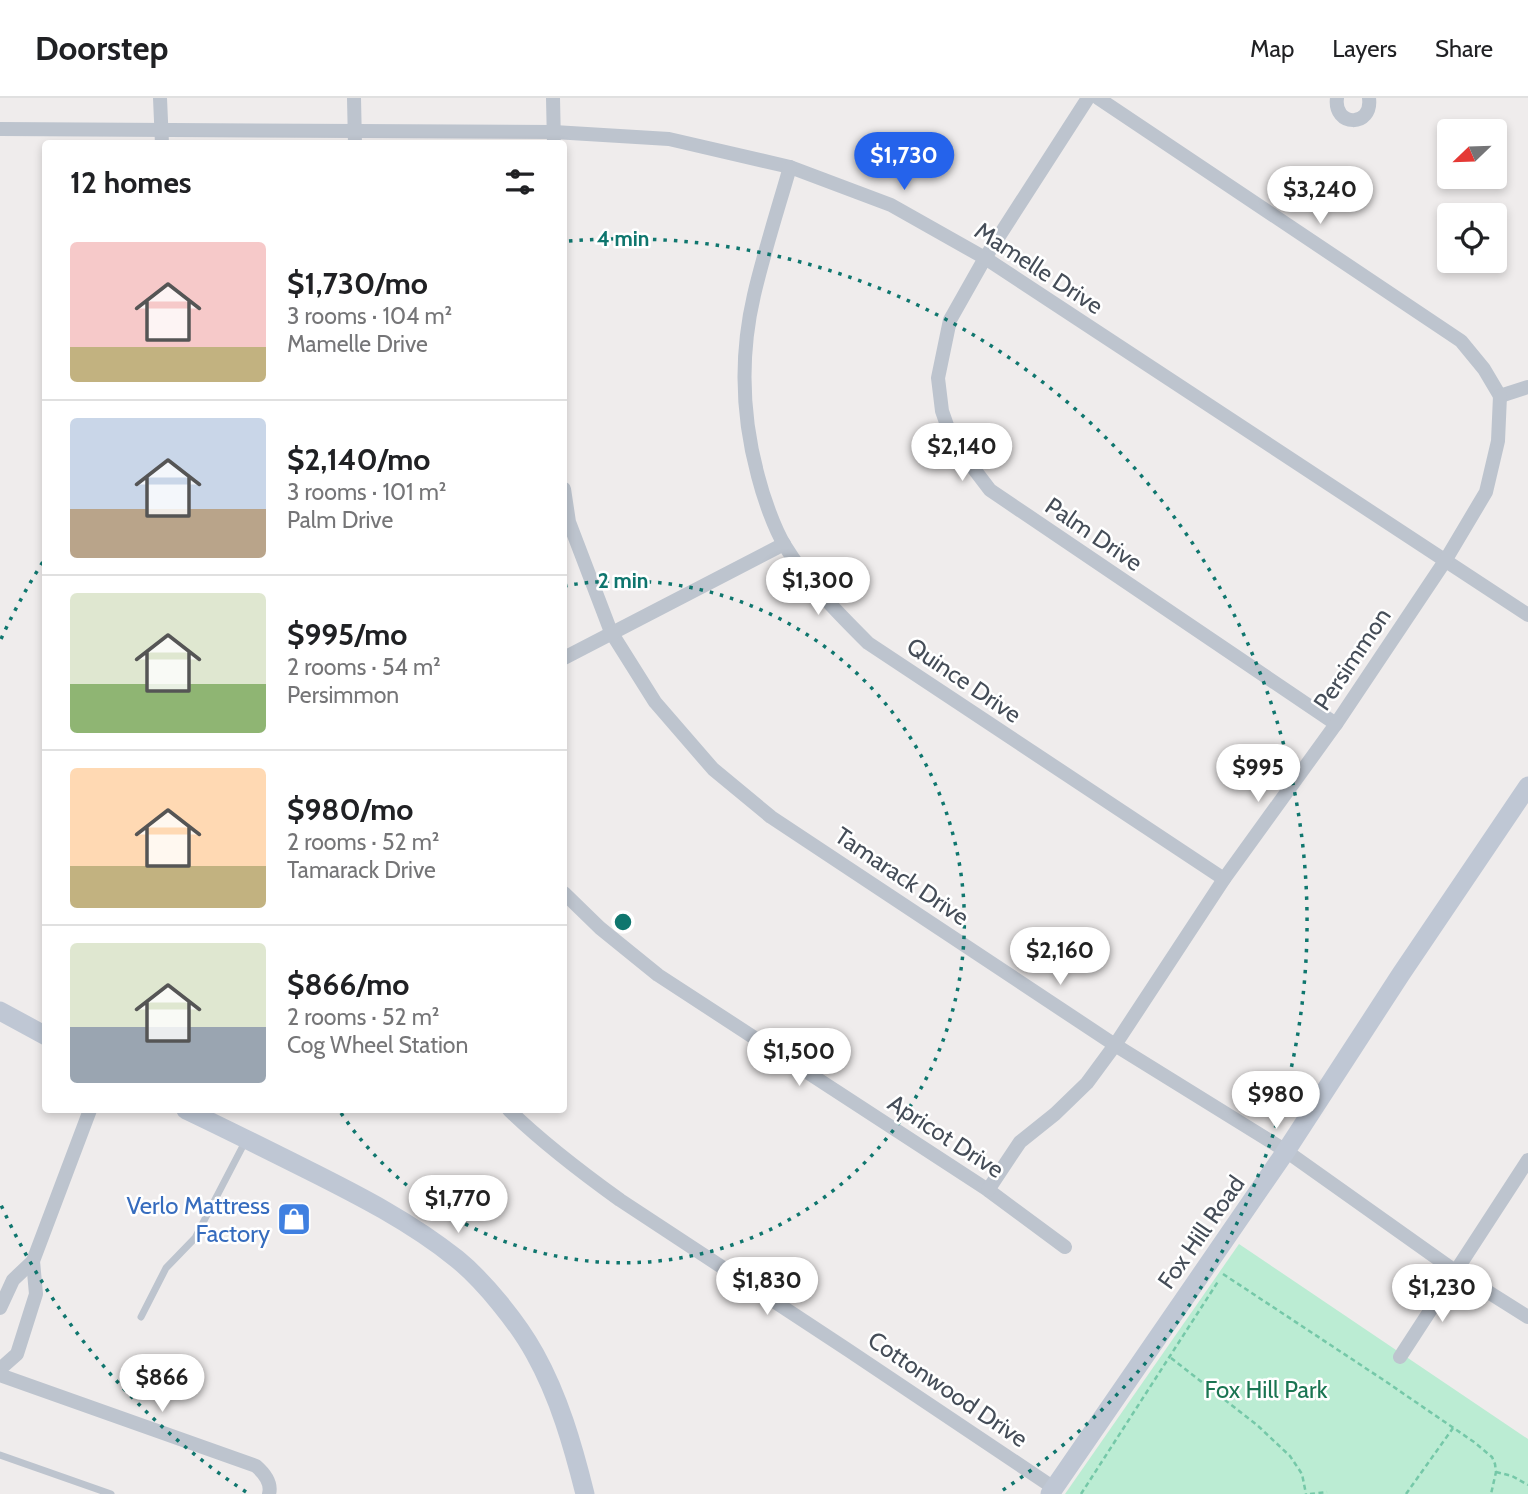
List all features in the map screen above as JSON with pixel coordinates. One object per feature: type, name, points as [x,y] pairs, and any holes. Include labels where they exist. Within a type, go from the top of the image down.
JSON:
[{"type":"street","points":[[160,98],[162,137]]},
{"type":"street","points":[[354,98],[355,137]]},
{"type":"street","points":[[553,98],[554,138]]},
{"type":"street","name":"Palm Drive","points":[[1088,98],[985,258],[950,320],[938,378],[942,411],[949,431],[961,452],[990,490],[1336,723]]},
{"type":"street","points":[[1098,98],[1461,341],[1484,369],[1500,396],[1528,387]]},
{"type":"street","points":[[1337,98],[1336,106],[1341,116],[1351,120],[1366,114],[1369,98]]},
{"type":"street","name":"Mamelle Drive","points":[[0,129],[162,137],[668,139],[790,167],[891,205],[985,258],[1528,615]]},
{"type":"street","name":"Quince Drive","points":[[790,167],[753,297],[745,356],[746,421],[752,452],[763,493],[784,544],[822,597],[868,643],[1224,879]]},
{"type":"street","name":"Persimmon","points":[[988,1190],[1020,1142],[1055,1114],[1087,1083],[1115,1045],[1224,879],[1336,723],[1445,561],[1486,492],[1498,441],[1500,396]]},
{"type":"street","name":"Tamarack Drive","points":[[567,509],[569,522],[611,632],[655,702],[713,769],[771,817],[1115,1045],[1286,1152],[1455,1271],[1528,1317]]},
{"type":"street","points":[[567,656],[784,544]]},
{"type":"street","name":"Fox Hill Road","points":[[1052,1491],[1286,1152],[1401,974],[1528,786]]},
{"type":"street","name":"Apricot Drive","points":[[567,896],[600,928],[658,975],[988,1190],[1065,1248]]},
{"type":"street","points":[[1,1015],[42,1034]]},
{"type":"street","points":[[0,1308],[13,1280],[33,1261],[89,1113]]},
{"type":"street","points":[[192,1113],[362,1197],[412,1227],[458,1260],[514,1321],[534,1352],[551,1386],[576,1457],[585,1494]]},
{"type":"street","name":"Cottonwood Drive","points":[[512,1113],[620,1200],[848,1350],[1052,1491]]},
{"type":"street","points":[[1400,1357],[1528,1160]]},
{"type":"street","points":[[0,1369],[17,1354],[36,1294],[33,1261]]},
{"type":"street","points":[[0,1375],[256,1466],[267,1480],[270,1494]]},
{"type":"lane","points":[[141,1317],[166,1268],[195,1238],[246,1140]]},
{"type":"lane","points":[[0,1455],[111,1494]]},
{"type":"path","points":[[1081,1494],[1223,1273],[1385,1381],[1492,1457],[1496,1472],[1491,1494]]},
{"type":"path","points":[[1170,1357],[1257,1425],[1290,1456],[1302,1475],[1308,1494],[1327,1492]]},
{"type":"path","points":[[1406,1494],[1453,1428]]},
{"type":"path","points":[[1496,1472],[1512,1476],[1528,1485]]},
{"type":"green space","name":"Fox Hill Park","points":[[1239,1244],[1528,1439],[1528,1494],[1065,1494]]},
{"type":"place","name":"Verlo Mattress Factory","points":[[294,1219]]}]
